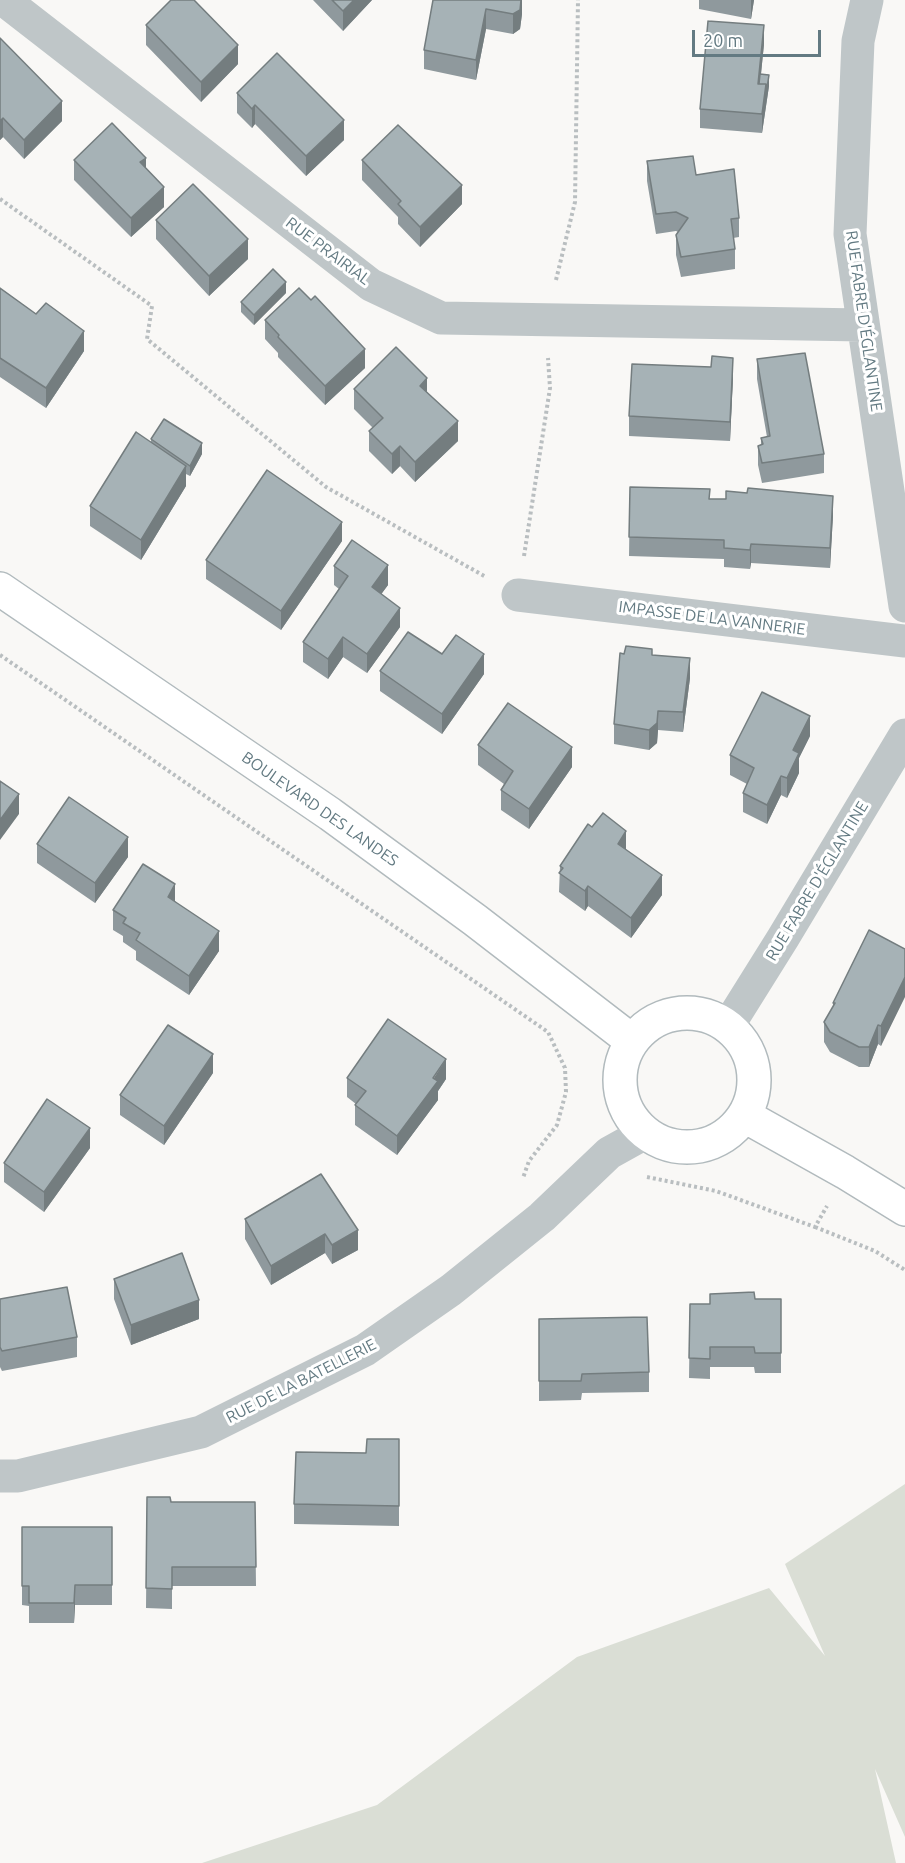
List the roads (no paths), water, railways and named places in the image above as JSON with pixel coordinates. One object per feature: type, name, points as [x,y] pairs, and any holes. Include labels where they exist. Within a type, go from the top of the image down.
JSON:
[{"type":"street","name":"RUE PRAIRIAL","points":[[4,0],[371,285],[441,318],[863,325]]},
{"type":"street","name":"RUE FABRE D'ÉGLANTINE","points":[[867,0],[858,41],[850,234],[905,606]]},
{"type":"street","name":"BOULEVARD DES LANDES","points":[[0,589],[330,814],[475,920],[632,1041]]},
{"type":"street","name":"IMPASSE DE LA VANNERIE","points":[[518,595],[905,641]]},
{"type":"street","name":"RUE FABRE D'ÉGLANTINE","points":[[728,1026],[905,735]]},
{"type":"street","points":[[688,1013],[709,1016],[728,1026],[742,1040],[751,1058],[755,1078],[753,1098],[745,1116],[730,1133],[710,1144],[688,1148],[666,1144],[645,1133],[631,1118],[622,1100],[620,1080],[623,1059],[632,1041],[648,1026],[666,1016],[688,1013]]},
{"type":"street","points":[[745,1116],[846,1172],[905,1209]]},
{"type":"street","name":"RUE DE LA BATELLERIE","points":[[0,1476],[18,1476],[201,1432],[365,1350],[451,1290],[542,1217],[609,1153],[645,1133]]}]
